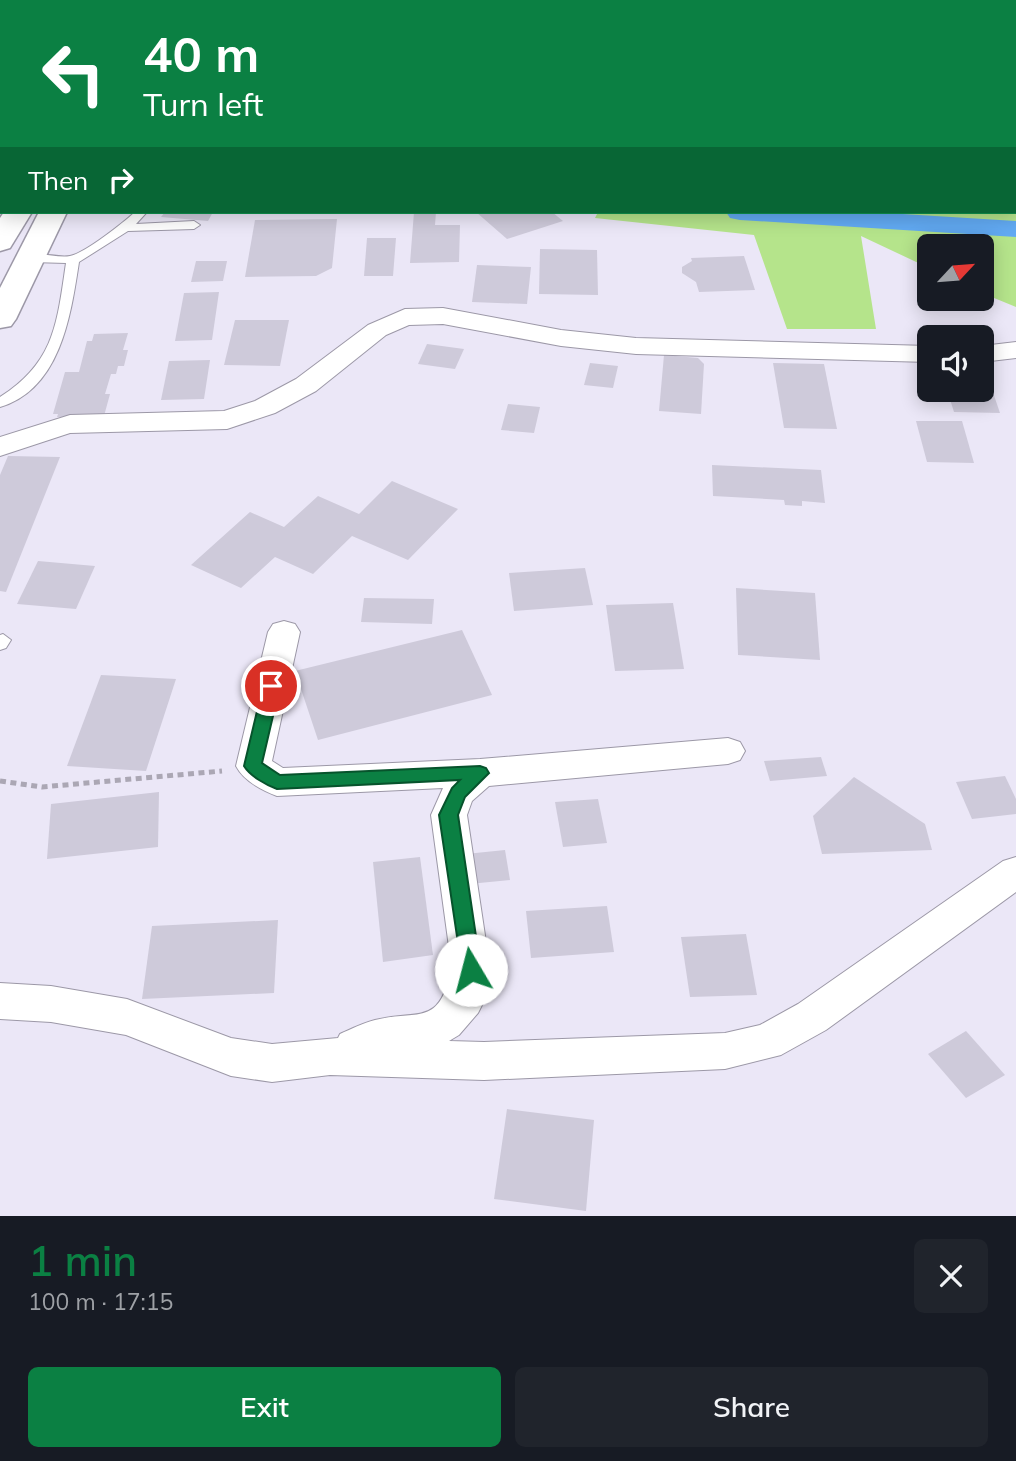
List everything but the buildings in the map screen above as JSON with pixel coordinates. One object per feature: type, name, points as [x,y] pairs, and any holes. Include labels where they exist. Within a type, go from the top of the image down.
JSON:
[{"type":"street","points":[[0,243],[17,214]]},
{"type":"street","points":[[0,319],[52,214]]},
{"type":"street","points":[[0,447],[70,424],[227,420],[265,407],[306,385],[377,330],[405,317],[443,316],[561,338],[636,346],[917,354]]},
{"type":"street","points":[[994,353],[1016,350]]},
{"type":"street","points":[[284,632],[253,766],[277,782],[480,773],[728,751]]},
{"type":"street","points":[[330,1056],[376,1038],[428,1033],[445,1022],[464,1001],[471,970],[449,815],[458,793],[480,773]]},
{"type":"street","points":[[0,1001],[51,1004],[127,1017],[231,1058],[272,1063],[330,1056],[484,1061],[725,1051],[767,1042],[812,1017],[1016,872]]},
{"type":"lane","points":[[32,258],[73,260],[125,228],[139,214]]},
{"type":"lane","points":[[125,228],[194,225]]},
{"type":"lane","points":[[0,403],[28,384],[49,358],[63,324],[73,260]]},
{"type":"path","points":[[0,781],[42,787],[198,775],[253,766]]},
{"type":"green space","points":[[597,214],[1016,214],[1016,307],[994,298],[994,234],[917,234],[917,262],[861,236],[876,329],[787,329],[754,235],[595,218]]},
{"type":"waterway","points":[[772,214],[1016,229]]},
{"type":"route","points":[[271,686],[253,766],[277,782],[480,773],[458,793],[449,815],[450,837],[471,970]]}]
